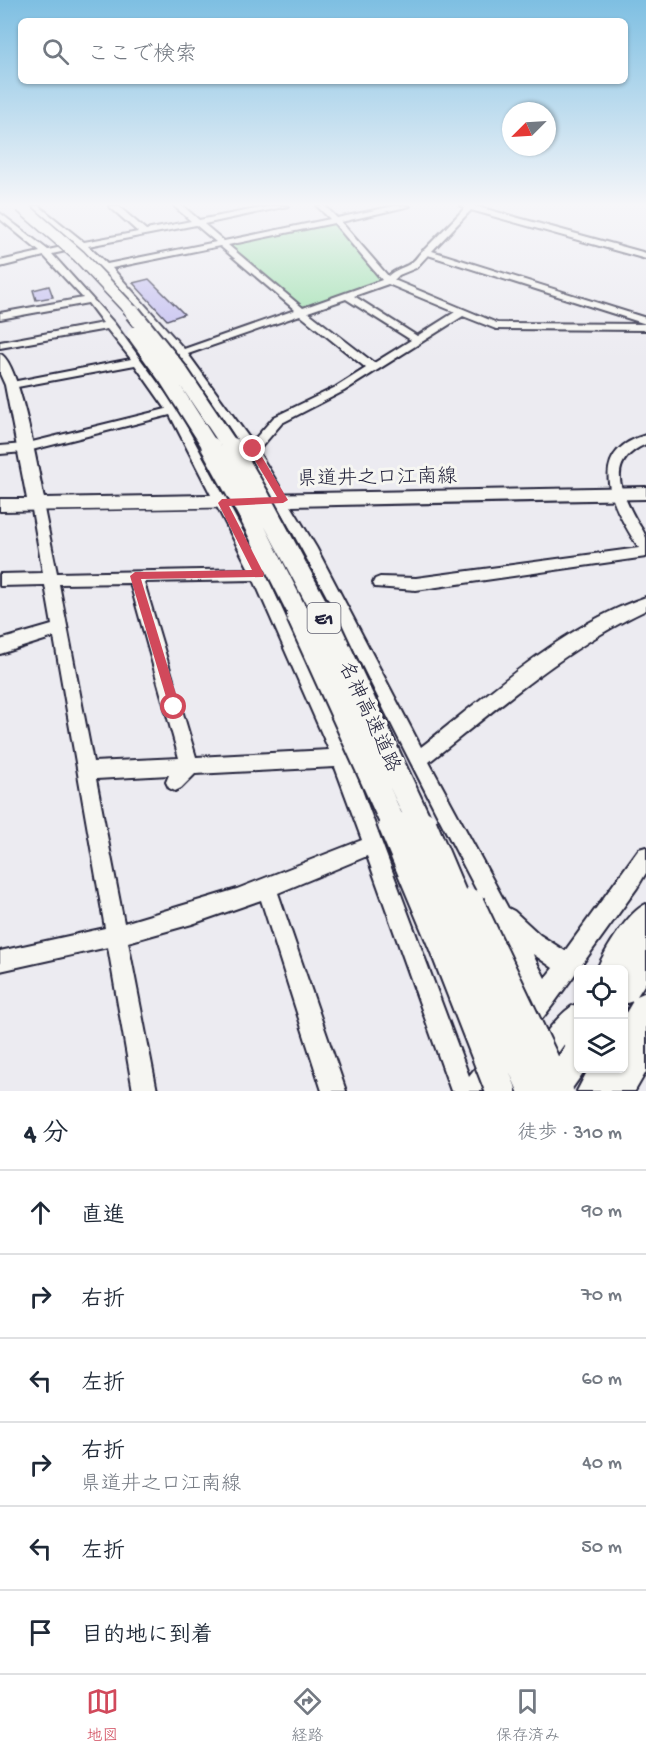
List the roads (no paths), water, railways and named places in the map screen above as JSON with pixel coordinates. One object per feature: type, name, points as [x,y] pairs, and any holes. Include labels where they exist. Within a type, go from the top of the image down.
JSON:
[{"type":"highway","name":"名神高速道路","points":[[65,257],[126,322],[181,398],[237,491],[310,638],[383,799],[501,1091]]},
{"type":"highway","name":"名神高速道路","points":[[81,257],[168,354],[242,463],[293,554],[410,798],[534,1091]]},
{"type":"highway","points":[[410,798],[428,820],[558,1091]]},
{"type":"highway","points":[[615,965],[646,919]]},
{"type":"highway","points":[[628,983],[646,955]]},
{"type":"highway","points":[[628,1039],[646,1008]]},
{"type":"highway","points":[[525,1091],[574,1026]]},
{"type":"highway","points":[[616,1091],[646,1042]]},
{"type":"highway","points":[[552,1091],[574,1061]]},
{"type":"highway","points":[[594,1091],[606,1073]]},
{"type":"main road","points":[[0,358],[12,385],[37,504]]},
{"type":"main road","name":"県道井之口江南線","points":[[0,505],[222,503],[646,493]]},
{"type":"street","points":[[0,264],[27,257]]},
{"type":"street","points":[[50,257],[111,325],[173,411],[259,574],[341,758],[463,1091]]},
{"type":"street","points":[[95,257],[148,310],[184,352],[253,449],[283,500],[544,998]]},
{"type":"street","points":[[106,267],[154,257]]},
{"type":"street","points":[[237,257],[373,368]]},
{"type":"street","points":[[367,257],[388,281],[496,326],[646,327]]},
{"type":"street","points":[[184,352],[388,281],[396,273],[413,266],[420,257]]},
{"type":"street","points":[[444,257],[646,321]]},
{"type":"street","points":[[347,295],[417,340]]},
{"type":"street","points":[[0,316],[90,300]]},
{"type":"street","points":[[253,449],[278,420],[340,389],[462,312]]},
{"type":"street","points":[[0,345],[111,325]]},
{"type":"street","points":[[12,385],[138,361]]},
{"type":"street","points":[[0,450],[24,448],[173,411]]},
{"type":"street","points":[[380,583],[416,584],[646,550],[636,534],[618,493],[614,465],[619,456],[631,446],[646,440]]},
{"type":"street","points":[[37,504],[145,1091]]},
{"type":"street","points":[[0,580],[259,574]]},
{"type":"street","points":[[135,576],[190,767]]},
{"type":"street","points":[[418,760],[569,642],[613,617],[646,603]]},
{"type":"street","points":[[0,647],[60,629]]},
{"type":"street","points":[[87,771],[341,758]]},
{"type":"street","points":[[175,782],[190,767]]},
{"type":"street","points":[[0,961],[116,936],[190,915],[267,888],[371,845]]},
{"type":"street","points":[[471,1091],[544,998],[646,856]]},
{"type":"street","points":[[267,888],[334,1091]]},
{"type":"street","points":[[499,910],[533,942],[567,964]]}]
